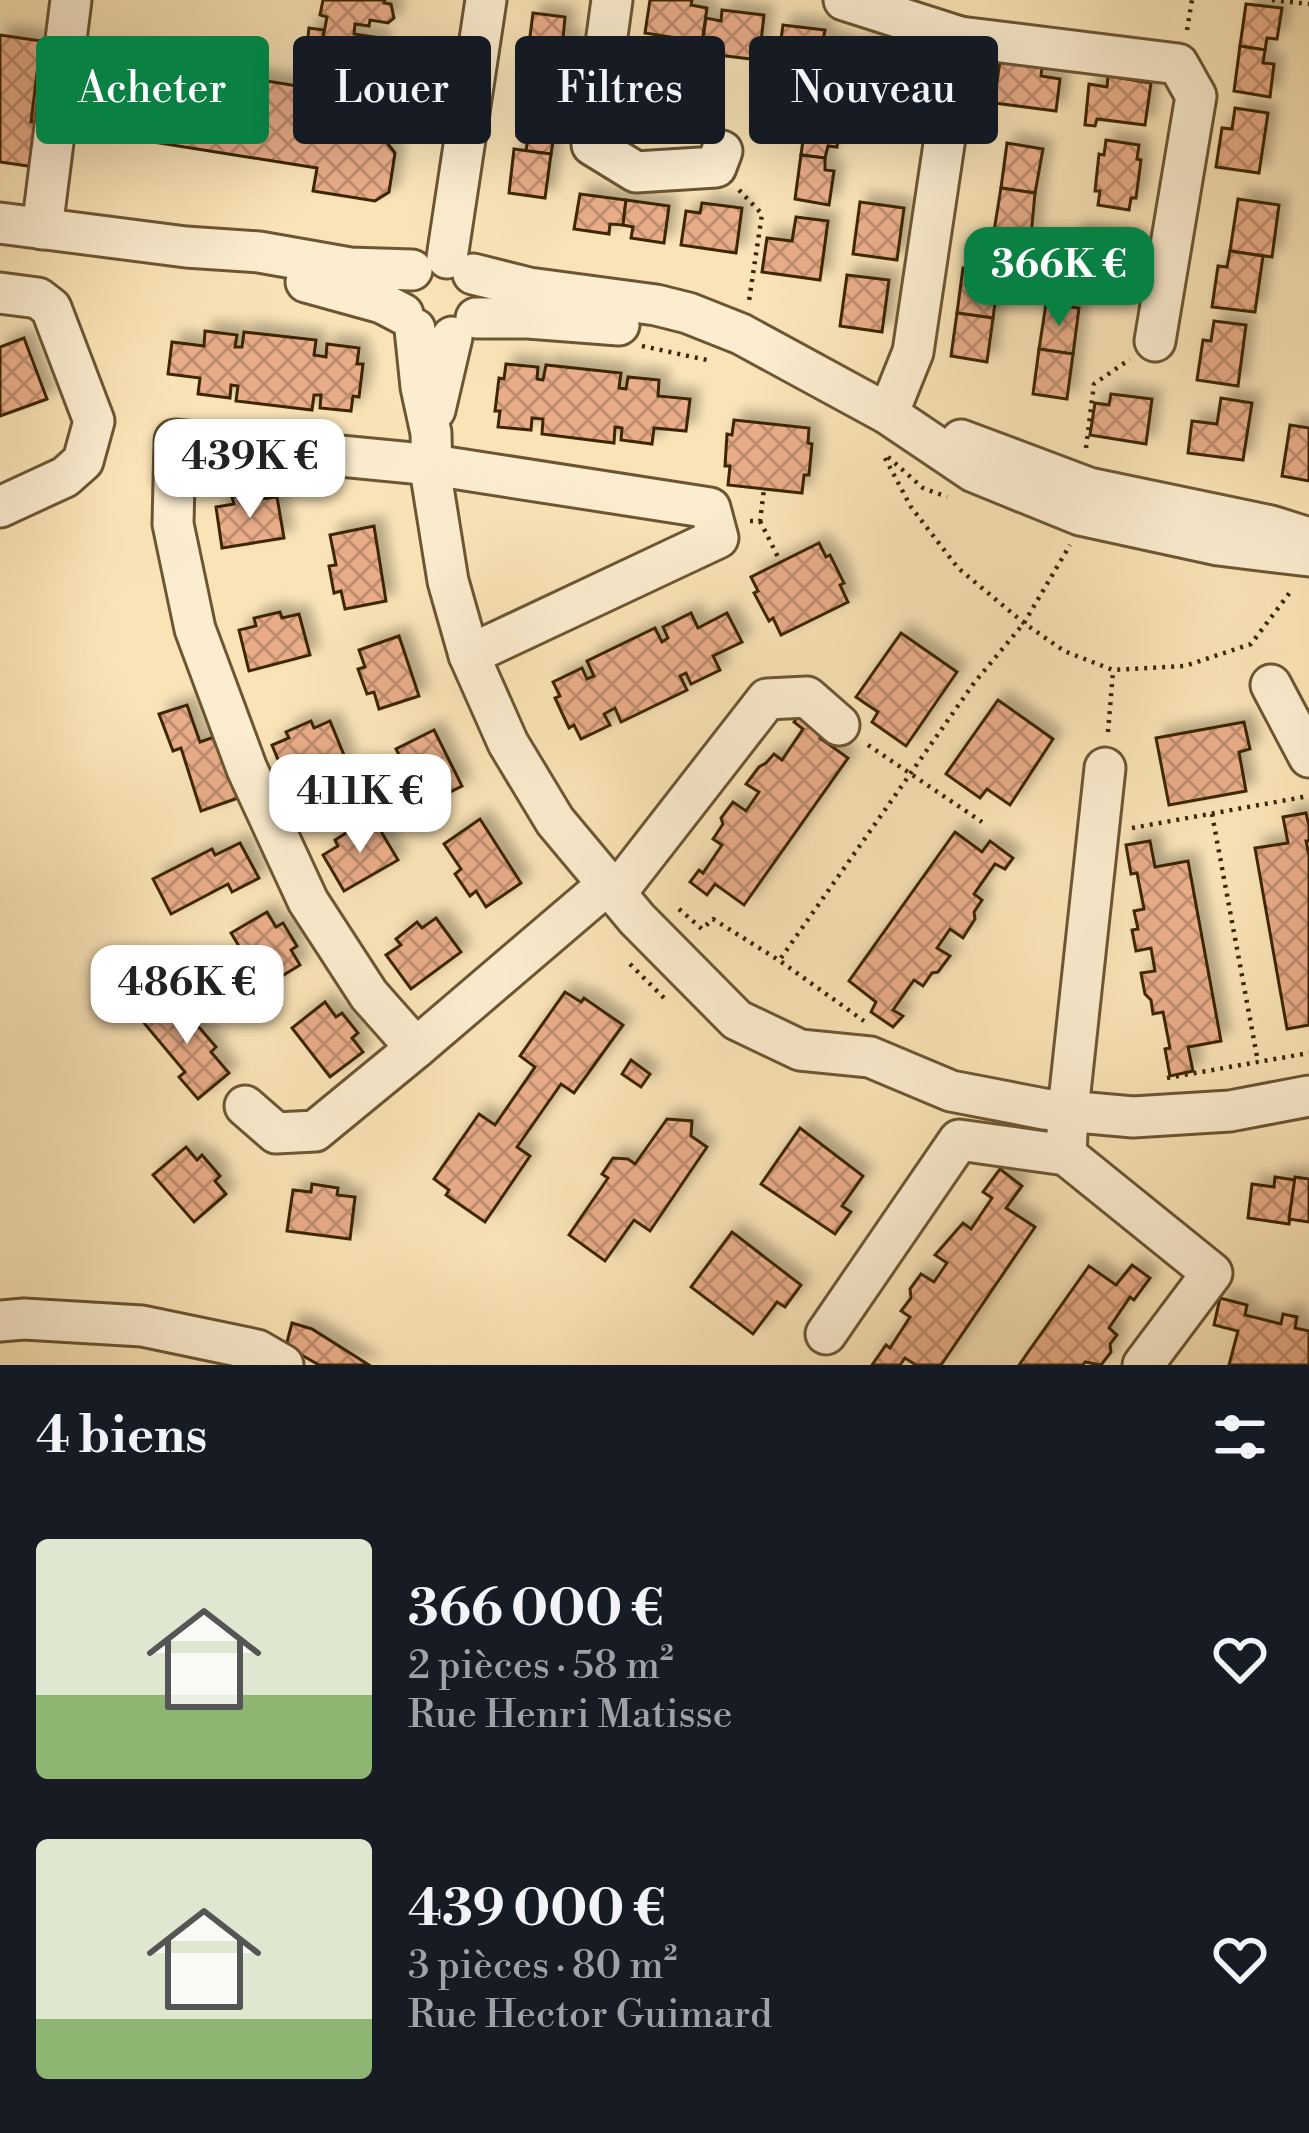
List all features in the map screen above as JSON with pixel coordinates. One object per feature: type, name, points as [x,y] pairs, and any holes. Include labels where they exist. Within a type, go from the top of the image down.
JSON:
[{"type":"street","points":[[43,229],[71,0]]},
{"type":"street","points":[[444,267],[487,0]]},
{"type":"street","points":[[612,0],[592,145],[636,172],[719,159]]},
{"type":"street","points":[[844,0],[957,36]]},
{"type":"street","points":[[998,42],[1178,64],[1196,96],[1155,341]]},
{"type":"street","points":[[888,413],[913,352],[944,144]]},
{"type":"street","points":[[0,223],[259,252],[350,268],[444,267],[529,288],[688,313],[741,334],[888,413],[974,472],[1084,502],[1300,573]]},
{"type":"street","points":[[186,247],[382,303],[436,325],[598,322],[794,365]]},
{"type":"street","points":[[436,325],[400,303],[401,290],[444,267]]},
{"type":"street","points":[[444,267],[481,295],[436,325],[421,387],[448,580],[470,655],[508,743],[555,821],[637,919],[737,1020],[800,1050],[870,1057],[951,1091],[1068,1111],[1153,1116],[1230,1111],[1309,1096]]},
{"type":"street","points":[[0,293],[38,298],[51,308],[94,421],[83,461],[64,478],[0,507]]},
{"type":"street","points":[[416,1048],[369,995],[308,901],[247,769],[195,629],[173,524],[175,440],[432,449],[710,508],[718,538],[470,655]]},
{"type":"street","points":[[1084,502],[1271,526],[1309,538]]},
{"type":"street","points":[[1271,685],[1309,757]]},
{"type":"street","points":[[245,1106],[276,1133],[315,1131],[612,889],[767,699],[807,697],[838,725]]},
{"type":"street","points":[[1066,1155],[1105,768]]},
{"type":"street","points":[[826,1334],[959,1140],[1066,1155],[1212,1273],[1143,1365]]},
{"type":"street","points":[[0,1322],[24,1319],[142,1326],[257,1350],[283,1365]]},
{"type":"path","points":[[1272,0],[1309,4]]},
{"type":"path","points":[[719,159],[762,214],[746,319]]},
{"type":"path","points":[[780,961],[974,683],[1024,623],[1070,545],[1084,502],[1083,465],[1094,385],[1155,341]]},
{"type":"path","points":[[883,454],[911,506],[958,568],[1064,651],[1113,670],[1185,666],[1251,644],[1300,573]]},
{"type":"path","points":[[760,521],[781,563]]},
{"type":"path","points":[[1105,768],[1113,670]]},
{"type":"path","points":[[838,725],[982,822]]},
{"type":"path","points":[[1098,834],[1309,796]]},
{"type":"path","points":[[1212,814],[1258,1062]]},
{"type":"path","points":[[675,905],[702,929],[713,919],[868,1024]]},
{"type":"path","points":[[626,959],[675,1008]]},
{"type":"path","points":[[1165,1078],[1309,1052]]},
{"type":"building","points":[[323,0],[385,0],[394,18],[388,23],[370,20],[369,26],[355,24],[354,34],[368,36],[323,36],[327,17],[320,15]]},
{"type":"building","points":[[650,0],[692,0],[691,5],[707,8],[703,36],[645,33]]},
{"type":"building","points":[[1246,4],[1282,8],[1277,39],[1267,38],[1265,50],[1240,46]]},
{"type":"building","points":[[722,10],[764,15],[762,36],[749,36],[749,59],[725,56],[725,36],[703,36],[706,18],[721,21]]},
{"type":"building","points":[[533,13],[565,17],[563,36],[530,36]]},
{"type":"building","points":[[783,25],[825,30],[824,36],[781,36]]},
{"type":"building","points":[[309,28],[324,30],[323,36],[308,36]]},
{"type":"building","points":[[0,35],[36,40],[31,122],[36,122],[38,144],[35,167],[0,162]]},
{"type":"building","points":[[1240,46],[1265,50],[1263,63],[1274,64],[1270,97],[1234,91]]},
{"type":"building","points":[[1000,61],[1042,67],[1041,76],[1060,79],[1056,111],[998,104]]},
{"type":"building","points":[[1108,76],[1151,83],[1145,125],[1097,119],[1095,126],[1085,125],[1089,84],[1107,87]]},
{"type":"building","points":[[269,81],[293,85],[293,144],[388,144],[395,153],[389,192],[375,201],[313,191],[317,168],[166,144],[269,144]]},
{"type":"building","points":[[1235,108],[1268,113],[1259,173],[1216,167],[1222,128],[1232,129]]},
{"type":"building","points":[[1106,140],[1139,145],[1136,198],[1131,198],[1129,210],[1098,205],[1099,154],[1104,155]]},
{"type":"building","points":[[1007,143],[1043,149],[1035,193],[1001,188]]},
{"type":"building","points":[[527,144],[553,144],[551,154],[526,151]]},
{"type":"building","points":[[802,144],[837,144],[828,146],[825,158],[801,155]]},
{"type":"building","points":[[514,149],[551,154],[545,198],[509,193]]},
{"type":"building","points":[[801,155],[825,158],[825,170],[834,171],[829,205],[795,199]]},
{"type":"building","points":[[1001,188],[1035,193],[1031,236],[994,231]]},
{"type":"building","points":[[580,194],[626,200],[623,225],[610,224],[609,234],[574,229]]},
{"type":"building","points":[[1238,199],[1279,205],[1272,257],[1230,251]]},
{"type":"building","points":[[626,200],[669,206],[664,243],[631,238],[633,227],[623,225]]},
{"type":"building","points":[[860,202],[904,208],[897,260],[853,254]]},
{"type":"building","points":[[702,203],[742,208],[736,253],[681,245],[686,211],[700,213]]},
{"type":"building","points":[[796,217],[828,221],[820,280],[762,272],[767,238],[792,241]]},
{"type":"building","points":[[1075,232],[1135,241],[1133,257],[1124,255],[1120,282],[1068,274]]},
{"type":"building","points":[[1230,251],[1263,256],[1255,312],[1212,307],[1218,266],[1227,267]]},
{"type":"building","points":[[963,268],[999,273],[993,318],[957,313]]},
{"type":"building","points":[[847,275],[889,280],[882,332],[840,326]]},
{"type":"building","points":[[1046,304],[1079,308],[1073,354],[1039,349]]},
{"type":"building","points":[[957,313],[993,318],[987,362],[951,356]]},
{"type":"building","points":[[1214,321],[1246,325],[1238,386],[1197,380],[1203,340],[1211,341]]},
{"type":"building","points":[[205,331],[237,335],[235,347],[242,347],[244,332],[316,340],[314,355],[326,357],[327,344],[359,348],[357,364],[363,364],[359,397],[353,396],[351,411],[320,408],[321,395],[314,395],[312,410],[236,401],[238,386],[231,385],[230,398],[198,394],[200,378],[168,374],[172,342],[204,346]]},
{"type":"building","points":[[24,338],[47,399],[0,416],[0,347]]},
{"type":"building","points":[[1039,349],[1073,354],[1067,399],[1033,394]]},
{"type":"building","points":[[506,364],[538,367],[537,379],[543,380],[546,365],[621,373],[619,388],[626,389],[628,377],[659,380],[658,396],[690,399],[686,431],[654,428],[652,444],[621,440],[622,428],[615,427],[614,443],[542,434],[543,419],[532,418],[531,430],[498,427],[499,378],[504,379]]},
{"type":"building","points":[[1111,394],[1152,399],[1146,444],[1090,435],[1095,403],[1109,405]]},
{"type":"building","points":[[1221,398],[1252,403],[1243,460],[1188,453],[1192,421],[1217,424]]},
{"type":"building","points":[[734,420],[809,428],[809,475],[804,475],[802,493],[728,485],[727,434],[732,435]]},
{"type":"building","points":[[1290,425],[1309,428],[1309,481],[1282,476]]},
{"type":"building","points":[[259,492],[260,499],[277,497],[284,538],[222,548],[216,507],[234,504],[232,497]]},
{"type":"building","points":[[374,526],[386,601],[345,609],[341,591],[334,593],[329,566],[336,565],[330,535]]},
{"type":"building","points":[[819,543],[844,583],[840,585],[848,602],[781,635],[754,593],[758,591],[751,577]]},
{"type":"building","points":[[280,612],[282,618],[299,614],[310,655],[249,671],[239,630],[256,626],[254,618]]},
{"type":"building","points":[[691,613],[698,628],[727,613],[742,642],[713,656],[720,670],[691,684],[686,673],[680,676],[687,690],[621,722],[615,708],[604,714],[610,725],[581,739],[574,725],[569,728],[553,682],[582,668],[587,679],[594,676],[587,661],[655,628],[662,642],[668,638],[663,627]]},
{"type":"building","points":[[901,633],[957,672],[906,746],[872,722],[878,712],[856,697]]},
{"type":"building","points":[[399,636],[419,696],[379,709],[374,692],[367,694],[358,669],[365,667],[359,650]]},
{"type":"building","points":[[998,700],[1053,739],[1010,805],[987,789],[980,798],[946,774]]},
{"type":"building","points":[[187,705],[200,742],[217,736],[238,798],[201,811],[181,748],[173,751],[159,714]]},
{"type":"building","points":[[803,710],[827,727],[820,738],[848,758],[744,905],[715,884],[707,895],[690,882],[699,870],[703,873],[722,845],[713,839],[723,824],[721,818],[733,802],[746,811],[759,792],[746,784],[774,754],[782,760],[803,729],[794,722]]},
{"type":"building","points":[[311,721],[314,728],[330,721],[346,760],[288,784],[272,745],[289,738],[286,732]]},
{"type":"building","points":[[1244,722],[1250,749],[1239,752],[1246,791],[1169,805],[1156,738]]},
{"type":"building","points":[[434,730],[462,786],[424,805],[416,789],[410,792],[398,768],[404,765],[396,749]]},
{"type":"building","points":[[1306,813],[1309,1025],[1287,1029],[1255,848],[1288,843],[1283,817]]},
{"type":"building","points":[[480,819],[521,883],[486,907],[476,891],[470,896],[455,874],[461,869],[444,844]]},
{"type":"building","points":[[376,823],[398,860],[344,891],[323,855],[338,846],[335,840],[357,826],[361,832]]},
{"type":"building","points":[[955,832],[982,852],[990,841],[1013,858],[1005,869],[995,864],[974,894],[982,900],[975,919],[963,938],[950,929],[937,948],[950,956],[923,986],[914,980],[893,1010],[903,1016],[893,1027],[871,1012],[876,1002],[849,981]]},
{"type":"building","points":[[1150,841],[1155,867],[1188,861],[1221,1041],[1188,1047],[1193,1071],[1170,1076],[1163,1012],[1153,1014],[1141,973],[1155,971],[1151,948],[1136,951],[1132,930],[1138,929],[1134,911],[1144,909],[1126,845]]},
{"type":"building","points":[[240,843],[259,878],[232,892],[228,884],[171,914],[153,879],[212,849],[215,855]]},
{"type":"building","points":[[267,912],[276,927],[283,923],[297,946],[291,950],[300,965],[264,987],[231,933]]},
{"type":"building","points":[[436,918],[461,952],[411,989],[386,955],[401,945],[396,939],[417,922],[422,928]]},
{"type":"building","points":[[565,992],[581,1002],[584,998],[623,1025],[574,1093],[561,1084],[517,1147],[530,1156],[485,1222],[446,1195],[449,1190],[434,1179],[479,1114],[495,1125],[535,1067],[520,1056]]},
{"type":"building","points":[[173,997],[216,1047],[211,1052],[229,1073],[198,1099],[179,1077],[185,1072],[144,1023]]},
{"type":"building","points":[[325,1002],[336,1017],[342,1013],[358,1033],[352,1038],[363,1052],[330,1077],[292,1028]]},
{"type":"building","points":[[631,1060],[650,1074],[641,1087],[622,1074]]},
{"type":"building","points":[[667,1119],[692,1121],[691,1136],[707,1147],[650,1231],[634,1220],[605,1261],[569,1235],[608,1178],[602,1174],[613,1158],[635,1164]]},
{"type":"building","points":[[800,1128],[863,1176],[842,1206],[851,1212],[835,1234],[761,1184]]},
{"type":"building","points":[[186,1147],[197,1160],[202,1155],[220,1176],[215,1181],[226,1194],[194,1222],[153,1175]]},
{"type":"building","points":[[1000,1169],[1022,1186],[1006,1208],[1035,1227],[941,1365],[916,1365],[905,1358],[900,1365],[872,1365],[910,1317],[901,1311],[911,1298],[910,1289],[921,1274],[934,1282],[947,1263],[935,1255],[963,1223],[971,1229],[992,1198],[983,1192]]},
{"type":"building","points":[[1275,1177],[1295,1180],[1289,1224],[1248,1218],[1252,1184],[1274,1187]]},
{"type":"building","points":[[1295,1177],[1309,1179],[1309,1222],[1289,1219]]},
{"type":"building","points":[[312,1184],[338,1188],[337,1195],[355,1197],[350,1239],[287,1231],[293,1190],[311,1192]]},
{"type":"building","points":[[732,1232],[801,1285],[785,1307],[777,1302],[753,1334],[691,1287]]},
{"type":"building","points":[[1132,1265],[1150,1278],[1109,1328],[1117,1335],[1101,1365],[1019,1365],[1089,1266],[1116,1285]]},
{"type":"building","points":[[1220,1298],[1247,1305],[1245,1315],[1281,1324],[1283,1314],[1297,1317],[1295,1328],[1309,1331],[1309,1365],[1229,1365],[1238,1331],[1214,1325]]},
{"type":"building","points":[[292,1323],[312,1329],[369,1365],[319,1365],[285,1350]]}]
